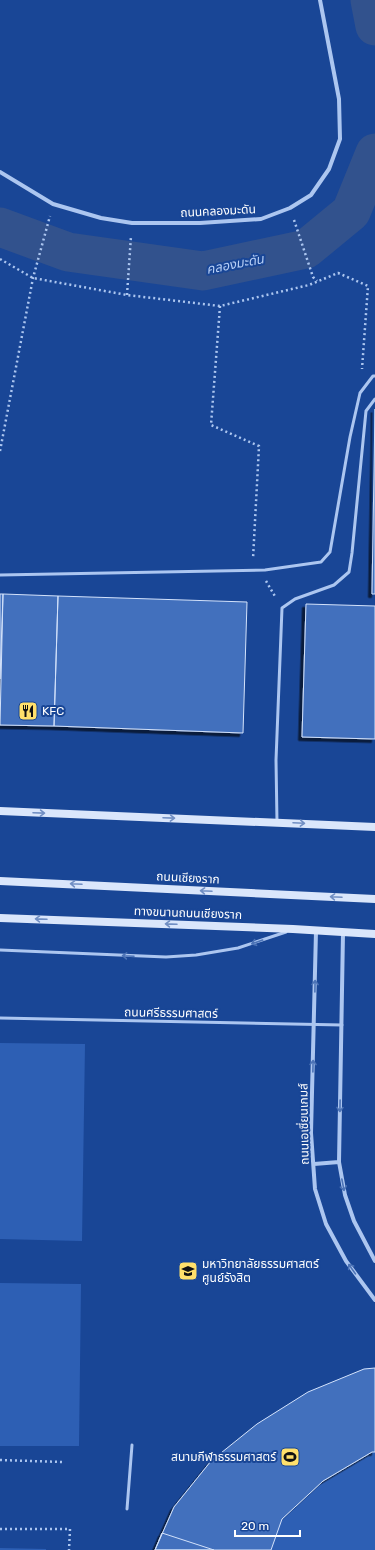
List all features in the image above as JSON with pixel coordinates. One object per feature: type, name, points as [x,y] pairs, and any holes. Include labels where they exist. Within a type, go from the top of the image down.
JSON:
[{"type":"main road","points":[[0,811],[375,827]]},
{"type":"main road","name":"ถนนเชียงราก","points":[[0,881],[375,899]]},
{"type":"main road","name":"ทางขนานถนนเชียงราก","points":[[0,918],[294,929],[375,934]]},
{"type":"street","name":"ถนนคลองมะดัน","points":[[0,172],[53,204],[101,218],[132,223],[200,223],[260,219],[290,208],[311,196],[329,169],[340,139],[339,99],[320,0]]},
{"type":"street","name":"ถนนเอเซี่ยนเกมส์","points":[[316,931],[311,1133],[315,1189],[326,1224],[346,1261],[369,1294],[375,1300]]},
{"type":"street","points":[[343,933],[339,1162],[345,1195],[352,1214],[375,1261]]},
{"type":"street","points":[[314,1164],[339,1162]]},
{"type":"lane","points":[[0,575],[265,570],[321,562],[330,552],[350,437],[360,393],[373,376],[375,376]]},
{"type":"lane","points":[[277,822],[276,760],[282,608],[295,599],[334,585],[349,572],[366,411],[375,399]]},
{"type":"lane","points":[[0,950],[166,958],[238,948],[294,929]]},
{"type":"lane","name":"ถนนศรีธรรมศาสตร์","points":[[0,1018],[342,1025]]},
{"type":"lane","points":[[127,1509],[132,1445]]},
{"type":"path","points":[[0,451],[34,278],[48,221]]},
{"type":"path","points":[[296,225],[313,276],[317,281]]},
{"type":"path","points":[[127,295],[131,234]]},
{"type":"path","points":[[0,259],[34,278],[127,295],[220,306],[309,285],[338,273],[368,286],[360,393]]},
{"type":"path","points":[[220,306],[211,425],[259,446],[253,570]]},
{"type":"path","points":[[265,570],[261,574],[282,608]]},
{"type":"path","points":[[0,1460],[62,1462]]},
{"type":"path","points":[[0,1529],[70,1529],[69,1550]]},
{"type":"shaded area","points":[[0,1043],[85,1044],[82,1241],[0,1239]]},
{"type":"shaded area","points":[[0,1283],[81,1284],[79,1446],[0,1446]]},
{"type":"shaded area","name":"สนามกีฬาธรรมศาสตร์","points":[[375,1368],[375,1550],[155,1550],[174,1507],[211,1461],[257,1424],[308,1392],[364,1369]]},
{"type":"shaded area","points":[[0,1548],[46,1549],[46,1550],[0,1550]]},
{"type":"building","points":[[375,409],[375,594],[372,594]]},
{"type":"building","points":[[0,594],[3,594],[0,679]]},
{"type":"building","points":[[3,594],[58,596],[54,726],[0,725]]},
{"type":"building","points":[[58,596],[247,602],[243,733],[54,726]]},
{"type":"building","points":[[306,604],[375,606],[375,739],[302,737]]},
{"type":"building","name":"สนามกีฬาธรรมศาสตร์","points":[[375,1368],[375,1452],[372,1452],[323,1481],[282,1519],[271,1550],[155,1550],[174,1507],[211,1461],[257,1424],[308,1392],[364,1369]]},
{"type":"building","points":[[162,1533],[214,1550],[155,1550]]},
{"type":"waterway","name":"คลองมะดัน","points":[[370,0],[375,26]]},
{"type":"waterway","name":"คลองมะดัน","points":[[0,227],[68,252],[203,271],[306,249],[351,212],[375,153]]},
{"type":"place","name":"KFC","points":[[28,711]]},
{"type":"place","name":"มหาวิทยาลัยธรรมศาสตร์ ศูนย์รังสิต","points":[[188,1271]]},
{"type":"place","name":"สนามกีฬาธรรมศาสตร์","points":[[290,1457]]}]
